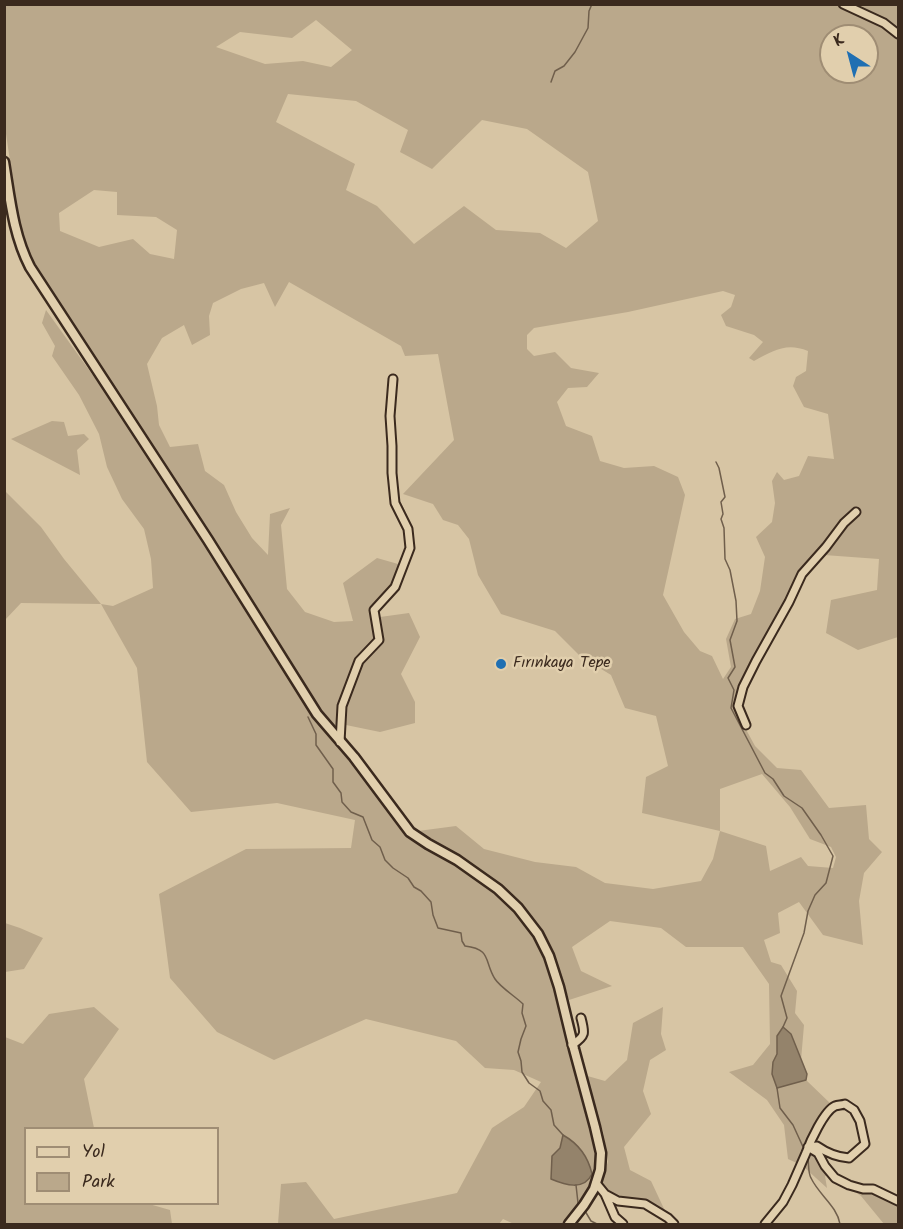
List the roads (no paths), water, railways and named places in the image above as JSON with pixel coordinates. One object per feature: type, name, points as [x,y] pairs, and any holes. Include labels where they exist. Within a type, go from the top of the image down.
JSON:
[{"type":"street","points":[[843,4],[884,23],[898,34]]},
{"type":"street","points":[[4,162],[18,239],[30,267],[208,540],[317,714],[385,796],[410,832],[457,860],[498,889],[529,921],[544,946],[554,970],[601,1153],[601,1166],[596,1183],[584,1205],[568,1224]]},
{"type":"street","points":[[340,742],[342,706],[359,661],[379,640],[374,610],[395,587],[410,548],[408,529],[395,503],[390,416],[393,379]]},
{"type":"street","points":[[746,725],[738,706],[743,687],[756,661],[802,574],[844,523],[856,512]]},
{"type":"street","points":[[572,1045],[582,1038],[584,1030],[581,1018]]},
{"type":"street","points":[[765,1224],[783,1202],[813,1135],[833,1107],[845,1104],[854,1110],[860,1121],[865,1144],[849,1158],[839,1157],[817,1146],[808,1148]]},
{"type":"street","points":[[808,1148],[818,1153],[835,1178],[862,1189],[873,1189],[898,1201]]},
{"type":"street","points":[[596,1183],[605,1194],[615,1217],[623,1224]]},
{"type":"street","points":[[605,1194],[618,1201],[645,1204],[674,1224]]},
{"type":"waterway","points":[[551,82],[555,71],[564,66],[575,52],[588,28],[589,11],[592,4]]},
{"type":"waterway","points":[[716,462],[725,497],[721,502],[725,559],[730,570],[736,601],[737,621],[730,640],[735,667],[728,678],[734,690],[731,708],[765,773],[773,779],[784,796],[802,808],[833,856],[826,883],[815,895],[808,911],[804,933],[781,996],[787,1018],[783,1027]]},
{"type":"waterway","points":[[308,717],[316,734],[316,745],[333,769],[333,782],[341,793],[342,802],[351,812],[363,817],[372,840],[380,847],[385,860],[408,878],[414,887],[431,902],[438,928],[461,933],[465,946],[480,950],[486,957],[497,982],[523,1004],[522,1013],[526,1026],[518,1052],[522,1072],[529,1083],[540,1091],[543,1101],[551,1110],[554,1125],[563,1135]]},
{"type":"waterway","points":[[777,1088],[780,1108],[793,1125],[804,1149]]},
{"type":"waterway","points":[[808,1159],[811,1178],[832,1206],[840,1224]]},
{"type":"waterway","points":[[576,1185],[578,1203]]},
{"type":"waterway","points":[[585,1211],[591,1221],[597,1224]]},
{"type":"place","name":"Fırınkaya Tepe","points":[[501,664]]}]
